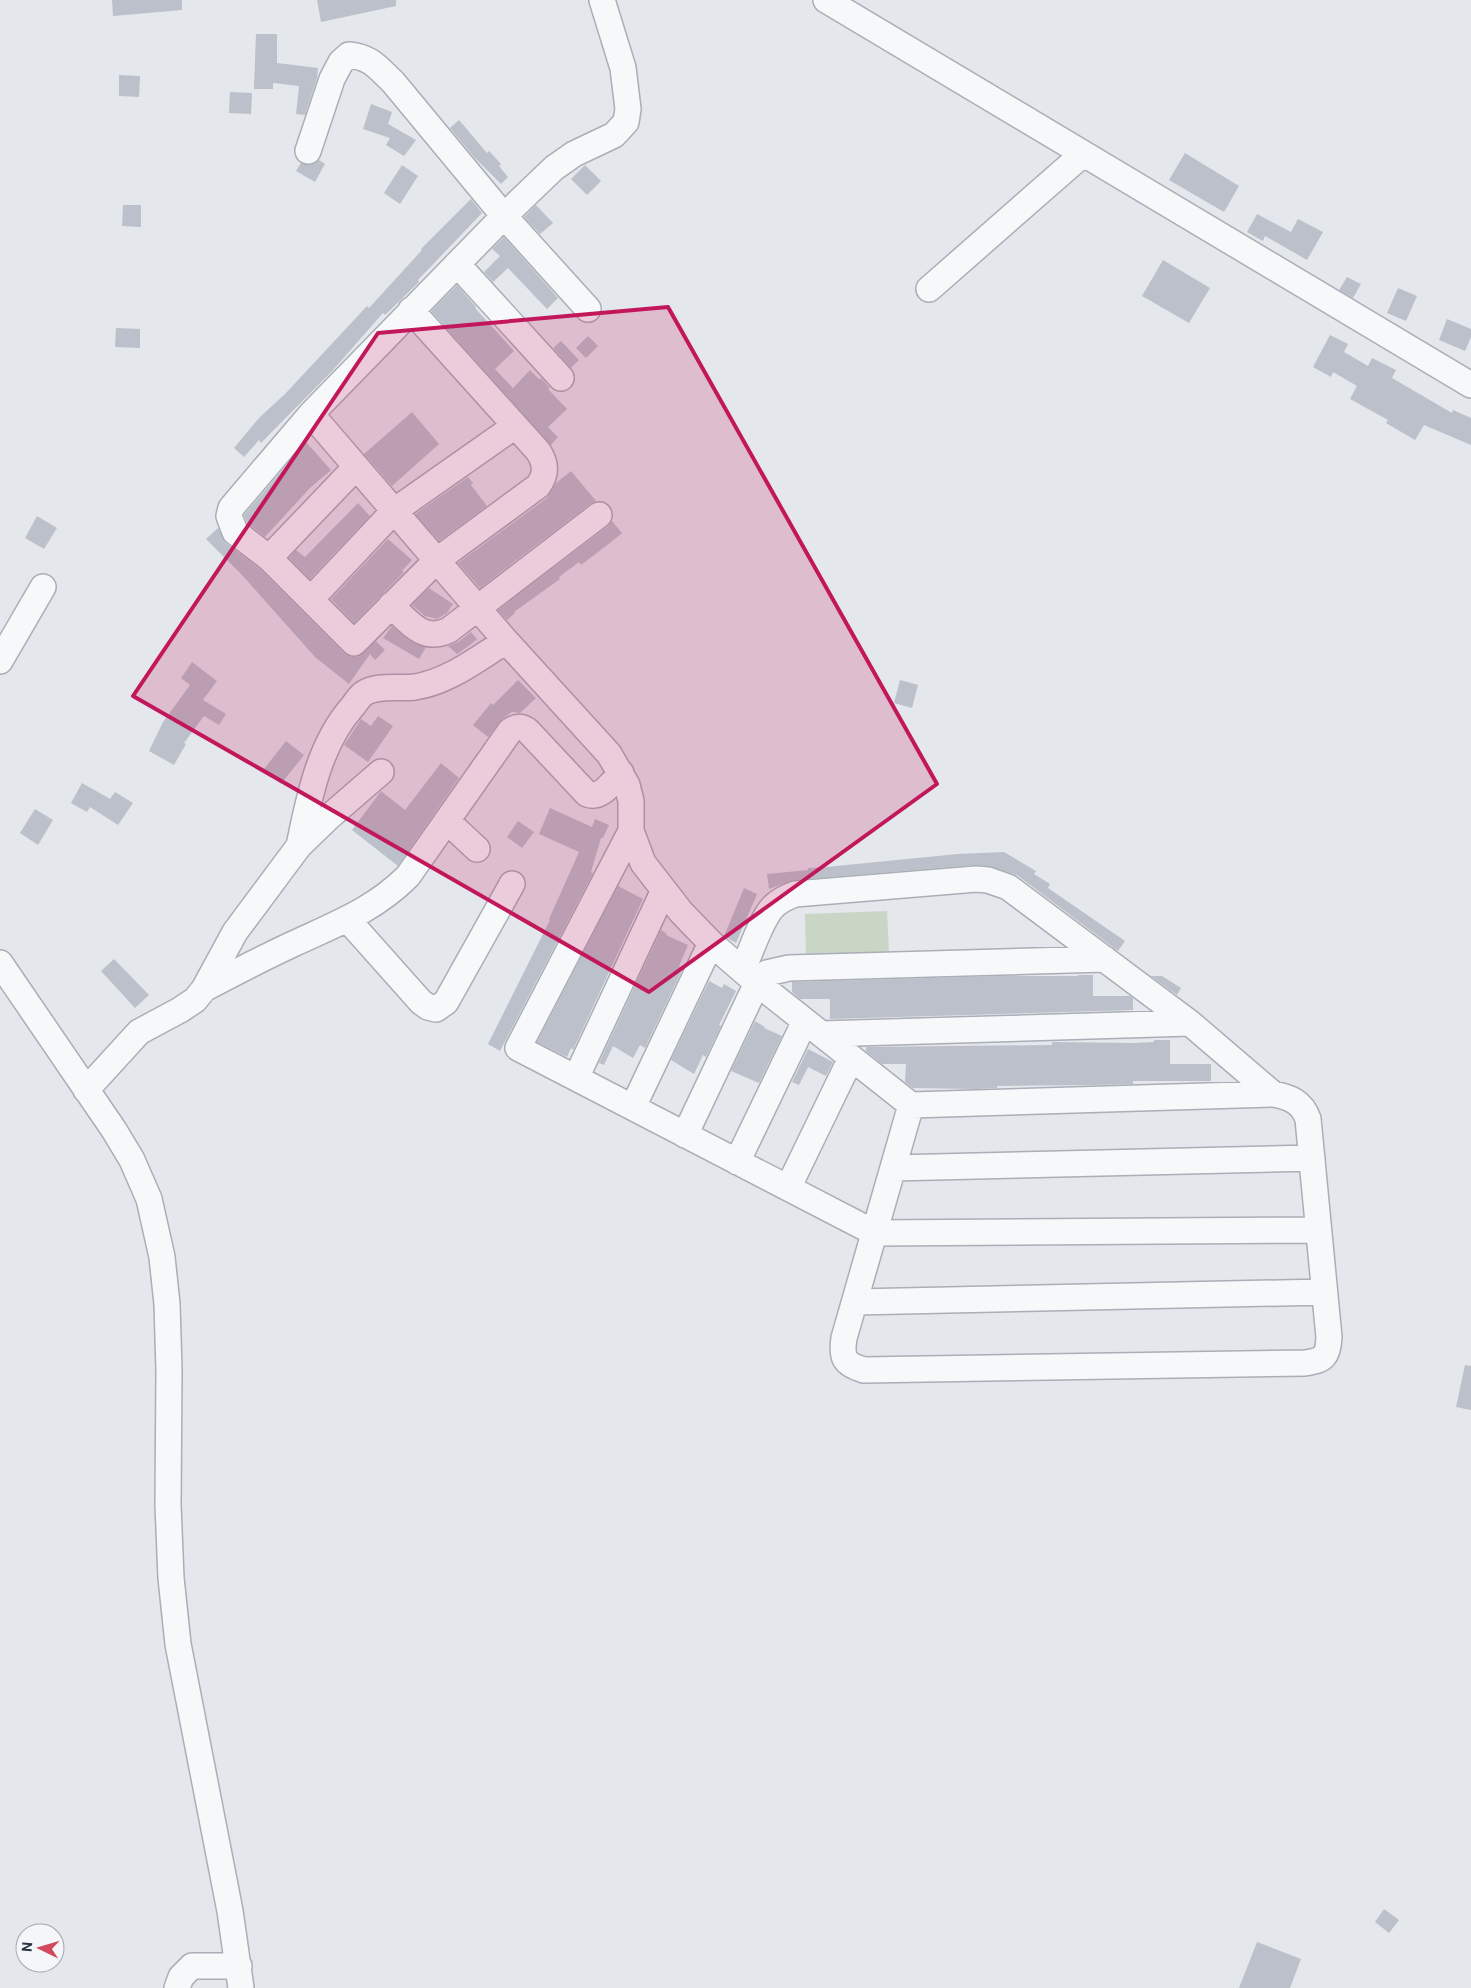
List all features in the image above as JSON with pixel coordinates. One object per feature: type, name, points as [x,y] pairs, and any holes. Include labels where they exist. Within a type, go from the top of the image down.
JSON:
[{"type":"street","points":[[411,310],[543,458],[545,469],[543,480],[538,486],[436,561],[354,643],[269,558],[235,532],[229,516],[231,508],[311,414],[411,310],[504,216],[554,168],[574,154],[614,135],[626,122],[628,109],[623,68],[602,0]]},
{"type":"street","points":[[826,0],[1471,385]]},
{"type":"street","points":[[308,151],[332,79],[341,62],[349,55],[362,56],[374,64],[393,82],[504,216],[588,309]]},
{"type":"street","points":[[929,289],[1083,154]]},
{"type":"street","points":[[456,264],[561,378]]},
{"type":"street","points":[[311,414],[506,642],[609,754],[627,785],[631,801],[631,831],[643,863],[681,912],[711,943],[750,976],[911,1105],[1273,1094],[1296,1100],[1305,1109],[1308,1119],[1329,1337],[1326,1354],[1322,1359],[1315,1362],[1295,1363],[864,1370],[853,1367],[845,1361],[842,1350],[844,1338],[911,1105]]},
{"type":"street","points":[[311,599],[394,511],[515,426]]},
{"type":"street","points":[[269,558],[356,467]]},
{"type":"street","points":[[390,605],[419,630],[432,635],[440,635],[450,630],[599,515]]},
{"type":"street","points":[[0,661],[43,587]]},
{"type":"street","points":[[299,846],[321,760],[336,729],[363,694],[376,688],[414,687],[434,683],[506,642]]},
{"type":"street","points":[[204,988],[254,962],[348,920],[379,901],[402,883],[514,728],[524,728],[528,731],[581,790],[593,797],[598,795],[621,773]]},
{"type":"street","points":[[86,1090],[139,1032],[195,1000],[204,988],[235,932],[299,846],[381,772]]},
{"type":"street","points":[[447,822],[477,849]]},
{"type":"street","points":[[631,831],[518,1048],[875,1234],[1318,1230]]},
{"type":"street","points":[[686,1135],[750,976],[766,917],[772,907],[783,898],[794,894],[976,880],[988,880],[1008,887],[1190,1023],[1273,1094]]},
{"type":"street","points":[[348,920],[421,1002],[428,1007],[436,1008],[446,1002],[512,884]]},
{"type":"street","points":[[576,1078],[664,890]]},
{"type":"street","points":[[633,1108],[711,943]]},
{"type":"street","points":[[750,976],[789,968],[1105,959]]},
{"type":"street","points":[[0,963],[123,1145],[150,1199],[162,1257],[167,1304],[169,1370],[168,1514],[171,1578],[178,1644],[208,1794],[240,1977],[192,1966],[182,1977],[177,1988]]},
{"type":"street","points":[[814,1028],[1190,1023]]},
{"type":"street","points":[[738,1162],[814,1028]]},
{"type":"street","points":[[788,1188],[851,1058]]},
{"type":"street","points":[[893,1168],[1312,1158]]},
{"type":"street","points":[[855,1302],[1324,1292]]},
{"type":"highlighted area","points":[[668,307],[937,784],[649,992],[133,696],[378,333]]},
{"type":"green space","points":[[887,911],[889,952],[806,954],[805,914]]},
{"type":"building","points":[[112,0],[182,0],[182,10],[113,16]]},
{"type":"building","points":[[317,0],[396,0],[396,6],[321,22]]},
{"type":"building","points":[[256,34],[277,34],[277,63],[318,68],[317,78],[305,115],[296,114],[299,86],[273,83],[273,89],[254,89]]},
{"type":"building","points":[[119,75],[140,76],[139,97],[119,96]]},
{"type":"building","points":[[230,92],[252,93],[251,114],[229,113]]},
{"type":"building","points":[[371,104],[392,112],[388,124],[416,140],[404,156],[386,145],[390,138],[363,129]]},
{"type":"building","points":[[459,120],[487,153],[489,151],[501,164],[499,166],[508,177],[501,184],[475,158],[450,128]]},
{"type":"building","points":[[1185,153],[1239,186],[1224,212],[1169,180]]},
{"type":"building","points":[[319,160],[325,164],[315,182],[296,171],[301,163],[310,165]]},
{"type":"building","points":[[402,165],[418,176],[400,204],[384,193]]},
{"type":"building","points":[[585,165],[601,181],[587,195],[571,179]]},
{"type":"building","points":[[471,199],[482,213],[418,280],[419,282],[385,315],[383,313],[333,370],[261,443],[259,440],[244,457],[234,448],[259,418],[285,394],[367,306],[369,308],[421,249]]},
{"type":"building","points":[[123,205],[141,205],[141,227],[122,226]]},
{"type":"building","points":[[536,205],[553,223],[540,234],[524,217]]},
{"type":"building","points":[[1257,214],[1291,232],[1298,219],[1323,232],[1307,260],[1265,236],[1263,241],[1247,232]]},
{"type":"building","points":[[504,237],[558,298],[547,309],[508,268],[493,282],[484,272],[500,256],[492,249]]},
{"type":"building","points":[[1163,260],[1210,288],[1189,323],[1142,296]]},
{"type":"building","points":[[1347,277],[1361,284],[1353,298],[1339,290]]},
{"type":"building","points":[[457,285],[514,351],[495,369],[513,388],[530,370],[539,379],[541,378],[550,388],[548,389],[567,409],[548,427],[558,437],[551,445],[431,311]]},
{"type":"building","points":[[1398,288],[1417,296],[1406,321],[1387,313]]},
{"type":"building","points":[[1447,319],[1471,329],[1471,337],[1465,351],[1439,340]]},
{"type":"building","points":[[116,328],[140,329],[140,348],[115,347]]},
{"type":"building","points":[[1330,335],[1348,344],[1344,352],[1368,366],[1372,358],[1396,370],[1392,378],[1452,413],[1453,410],[1471,418],[1471,445],[1424,425],[1415,440],[1386,423],[1388,420],[1350,399],[1357,386],[1333,372],[1331,377],[1313,367]]},
{"type":"building","points":[[588,336],[598,346],[586,358],[576,348]]},
{"type":"building","points":[[561,341],[579,360],[571,368],[553,348]]},
{"type":"building","points":[[412,412],[439,444],[392,486],[364,454]]},
{"type":"building","points":[[306,442],[331,470],[310,488],[265,537],[247,523],[244,515]]},
{"type":"building","points":[[571,471],[596,501],[480,588],[458,563],[547,498],[556,483]]},
{"type":"building","points":[[468,477],[473,483],[471,485],[487,506],[439,541],[415,514]]},
{"type":"building","points":[[358,503],[370,516],[310,579],[289,558],[296,550],[305,557]]},
{"type":"building","points":[[37,516],[57,528],[44,549],[25,538]]},
{"type":"building","points":[[612,521],[622,533],[610,543],[581,565],[579,562],[559,577],[560,579],[514,612],[507,620],[498,610],[608,526]]},
{"type":"building","points":[[218,528],[226,543],[260,569],[344,653],[351,657],[358,657],[376,641],[385,650],[375,660],[370,654],[349,684],[315,657],[242,575],[206,539]]},
{"type":"building","points":[[388,539],[412,560],[402,571],[404,572],[354,623],[331,599]]},
{"type":"building","points":[[429,588],[453,604],[447,613],[437,619],[425,616],[412,605]]},
{"type":"building","points":[[392,626],[409,640],[426,647],[419,659],[383,638]]},
{"type":"building","points":[[471,632],[477,639],[457,654],[448,646],[458,642]]},
{"type":"building","points":[[192,662],[217,681],[203,700],[226,714],[219,725],[204,716],[184,743],[186,744],[174,765],[149,751],[163,722],[190,685],[181,678]]},
{"type":"building","points":[[518,680],[536,698],[520,713],[512,712],[502,719],[488,737],[473,725],[491,703],[493,705]]},
{"type":"building","points":[[900,680],[918,685],[912,708],[894,703]]},
{"type":"building","points":[[378,716],[393,726],[368,762],[344,745],[361,719],[371,726]]},
{"type":"building","points":[[286,741],[304,755],[281,784],[264,769]]},
{"type":"building","points":[[441,763],[459,778],[398,866],[352,830],[381,791],[405,810]]},
{"type":"building","points":[[82,783],[110,799],[115,792],[133,803],[118,825],[90,807],[87,812],[71,803]]},
{"type":"building","points":[[550,808],[592,827],[595,819],[609,825],[603,838],[601,838],[591,872],[593,873],[500,1051],[488,1044],[550,920],[579,852],[539,834]]},
{"type":"building","points":[[35,809],[53,820],[38,845],[20,833]]},
{"type":"building","points":[[518,821],[534,832],[522,848],[507,837]]},
{"type":"building","points":[[1004,852],[1036,871],[1034,874],[1050,884],[1048,888],[1125,941],[1118,951],[1017,875],[989,866],[975,865],[794,880],[769,889],[767,874],[808,870],[808,868],[958,854]]},
{"type":"building","points":[[618,886],[643,899],[573,1050],[571,1048],[567,1057],[537,1042]]},
{"type":"building","points":[[744,888],[757,894],[736,943],[724,936]]},
{"type":"building","points":[[661,930],[666,935],[688,945],[679,966],[683,968],[645,1048],[640,1045],[633,1058],[613,1046],[604,1065],[599,1063]]},
{"type":"building","points":[[114,959],[149,995],[135,1008],[101,971]]},
{"type":"building","points":[[1093,975],[1093,996],[1130,996],[1133,998],[1133,1010],[830,1019],[830,999],[800,999],[792,992],[792,982]]},
{"type":"building","points":[[1151,976],[1162,976],[1181,988],[1177,995]]},
{"type":"building","points":[[709,981],[722,988],[724,984],[736,991],[706,1057],[703,1055],[694,1074],[671,1060]]},
{"type":"building","points":[[755,1021],[764,1028],[782,1036],[759,1083],[731,1071]]},
{"type":"building","points":[[1154,1040],[1170,1040],[1170,1064],[1211,1064],[1211,1081],[1133,1081],[1133,1084],[997,1086],[997,1088],[976,1089],[913,1088],[905,1082],[906,1064],[882,1064],[866,1051],[866,1047],[1052,1045],[1052,1042],[1135,1043],[1154,1042]]},
{"type":"building","points":[[808,1049],[833,1062],[826,1076],[808,1067],[799,1085],[792,1082]]},
{"type":"building","points":[[1465,1365],[1471,1366],[1471,1410],[1456,1407]]},
{"type":"building","points":[[1384,1909],[1399,1920],[1389,1933],[1375,1922]]},
{"type":"building","points":[[1257,1942],[1301,1959],[1290,1988],[1239,1988]]}]
